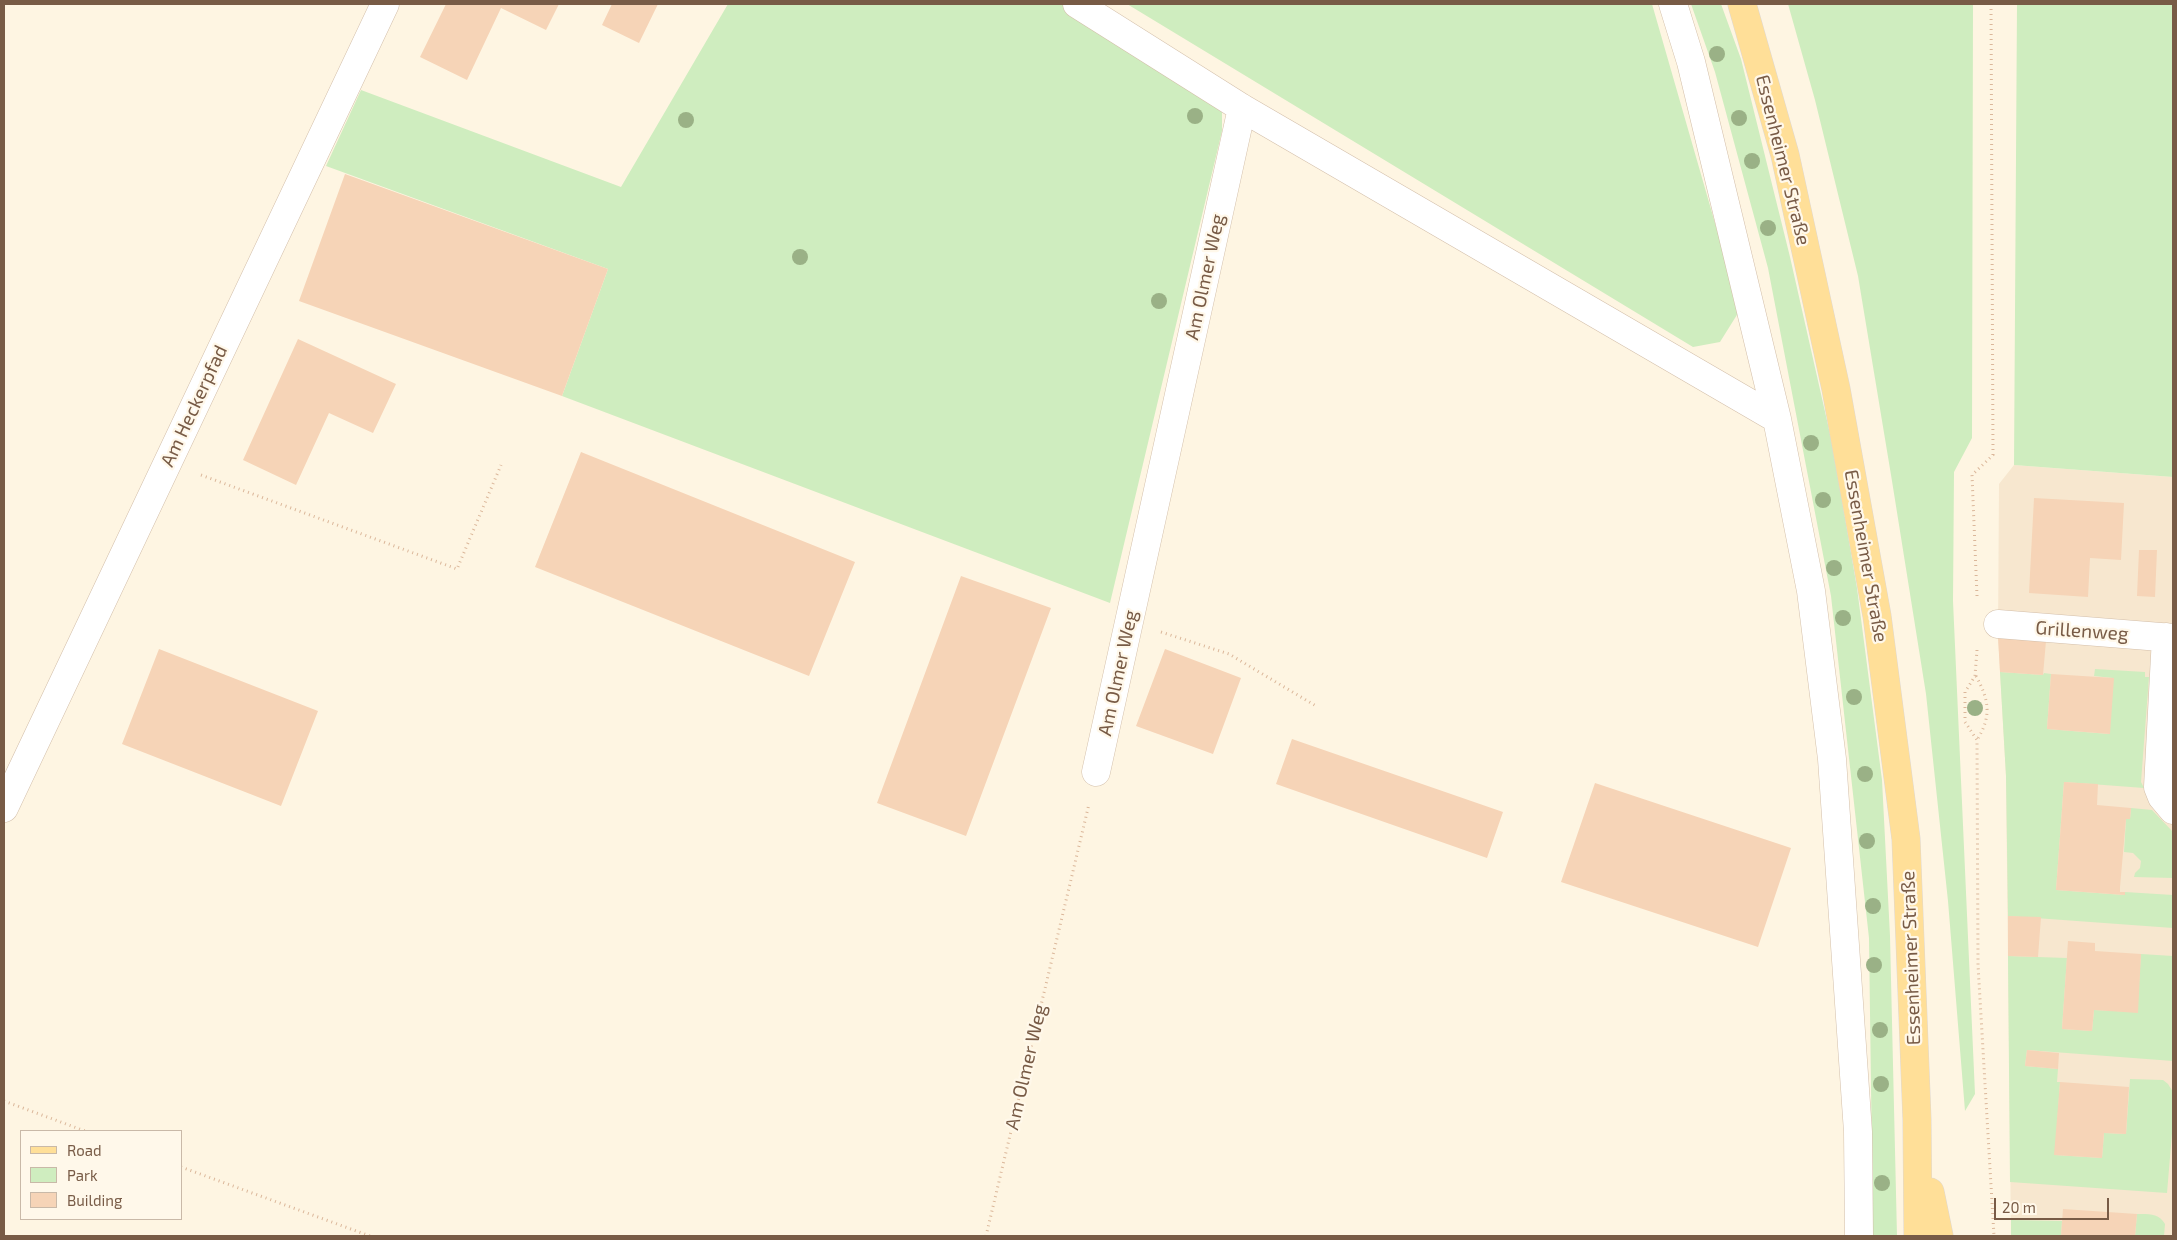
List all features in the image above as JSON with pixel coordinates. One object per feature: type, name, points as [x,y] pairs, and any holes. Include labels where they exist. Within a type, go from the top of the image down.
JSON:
[{"type":"main road","name":"Essenheimer Straße","points":[[1742,4],[1785,155],[1836,389],[1877,616],[1906,839],[1916,1120],[1918,1236]]},
{"type":"main road","name":"Essenheimer Straße","points":[[1916,1120],[1938,1236]]},
{"type":"street","name":"Am Heckerpfad","points":[[4,808],[385,4]]},
{"type":"street","points":[[1077,4],[1242,108],[1777,418]]},
{"type":"street","points":[[1673,4],[1691,62],[1777,418],[1811,591],[1832,759],[1858,1132],[1859,1236]]},
{"type":"street","name":"Am Olmer Weg","points":[[1096,772],[1242,108]]},
{"type":"street","name":"Grillenweg","points":[[1998,624],[2170,638],[2158,788],[2162,797],[2173,810]]},
{"type":"path","points":[[1977,604],[1972,475],[1993,455],[1991,4]]},
{"type":"path","points":[[167,462],[458,569],[501,465]]},
{"type":"path","points":[[1130,622],[1229,654],[1316,706]]},
{"type":"path","points":[[1977,740],[1965,722],[1965,692],[1975,676],[1986,694],[1987,724],[1977,740],[1978,965],[1994,1236]]},
{"type":"path","name":"Am Olmer Weg","points":[[986,1236],[1096,772]]},
{"type":"path","points":[[4,1101],[82,1130]]},
{"type":"path","points":[[182,1167],[370,1236]]},
{"type":"shaded area","points":[[2014,465],[2173,477],[2173,1236],[2011,1236],[2006,776],[1998,637],[1999,484]]},
{"type":"green space","points":[[728,4],[1072,4],[1222,108],[1222,131],[1110,603],[562,396],[608,269],[326,166],[361,90],[621,187]]},
{"type":"green space","points":[[1127,4],[1652,4],[1740,310],[1720,342],[1693,347]]},
{"type":"green space","points":[[1691,4],[1721,4],[1741,59],[1790,257],[1833,447],[1857,588],[1882,780],[1890,936],[1897,1236],[1873,1236],[1869,938],[1831,596],[1768,268],[1715,72]]},
{"type":"green space","points":[[1788,4],[1973,4],[1972,438],[1954,472],[1953,601],[1975,1094],[1965,1111],[1948,901],[1926,694],[1892,481],[1858,276],[1815,100]]},
{"type":"green space","points":[[2017,4],[2173,4],[2173,477],[2014,465]]},
{"type":"green space","points":[[2095,669],[2145,672],[2145,677],[2149,677],[2141,782],[2144,788],[2064,782],[2056,890],[2124,895],[2125,892],[2173,895],[2173,928],[2008,916],[2006,776],[2000,672],[2051,674],[2047,729],[2109,734],[2113,678],[2094,676]]},
{"type":"green space","points":[[2131,808],[2152,810],[2173,832],[2173,878],[2134,877],[2140,868],[2141,861],[2133,853],[2124,852],[2126,819],[2130,819]]},
{"type":"green space","points":[[2141,954],[2173,956],[2173,1061],[2027,1050],[2025,1066],[2058,1069],[2057,1082],[2060,1082],[2055,1155],[2102,1158],[2104,1133],[2126,1134],[2130,1079],[2163,1080],[2168,1084],[2173,1092],[2173,1121],[2167,1193],[2010,1182],[2008,956],[2067,958],[2062,1029],[2092,1031],[2094,1010],[2137,1012]]},
{"type":"green space","points":[[2137,1214],[2153,1215],[2163,1220],[2165,1224],[2164,1236],[2135,1236]]},
{"type":"green space","points":[[2011,1220],[2062,1221],[2061,1236],[2011,1236]]},
{"type":"building","points":[[446,4],[559,4],[546,30],[501,8],[467,80],[420,57]]},
{"type":"building","points":[[612,4],[658,4],[639,43],[602,25]]},
{"type":"building","points":[[345,174],[608,269],[562,396],[299,301]]},
{"type":"building","points":[[298,339],[396,384],[373,433],[329,413],[296,485],[243,460]]},
{"type":"building","points":[[581,452],[855,562],[809,676],[535,567]]},
{"type":"building","points":[[2034,498],[2124,503],[2121,560],[2090,558],[2088,597],[2029,593]]},
{"type":"building","points":[[2139,550],[2157,550],[2155,597],[2137,596]]},
{"type":"building","points":[[961,576],[1051,608],[966,836],[877,803]]},
{"type":"building","points":[[1998,637],[2046,641],[2043,675],[2000,672]]},
{"type":"building","points":[[159,649],[318,711],[281,806],[122,744]]},
{"type":"building","points":[[1165,649],[1241,678],[1213,754],[1136,726]]},
{"type":"building","points":[[2051,674],[2114,678],[2110,734],[2047,729]]},
{"type":"building","points":[[1292,739],[1503,812],[1487,858],[1276,784]]},
{"type":"building","points":[[2064,782],[2098,784],[2097,805],[2131,808],[2130,819],[2126,819],[2120,887],[2120,892],[2125,892],[2125,895],[2056,890]]},
{"type":"building","points":[[1595,783],[1791,848],[1758,947],[1561,882]]},
{"type":"building","points":[[2008,916],[2041,917],[2038,957],[2008,956]]},
{"type":"building","points":[[2068,941],[2095,943],[2095,951],[2141,954],[2138,1013],[2094,1010],[2092,1031],[2062,1029]]},
{"type":"building","points":[[2027,1050],[2059,1053],[2058,1069],[2025,1066]]},
{"type":"building","points":[[2060,1082],[2129,1087],[2126,1134],[2104,1133],[2102,1158],[2054,1155]]},
{"type":"building","points":[[2063,1209],[2137,1214],[2135,1236],[2061,1236]]}]
